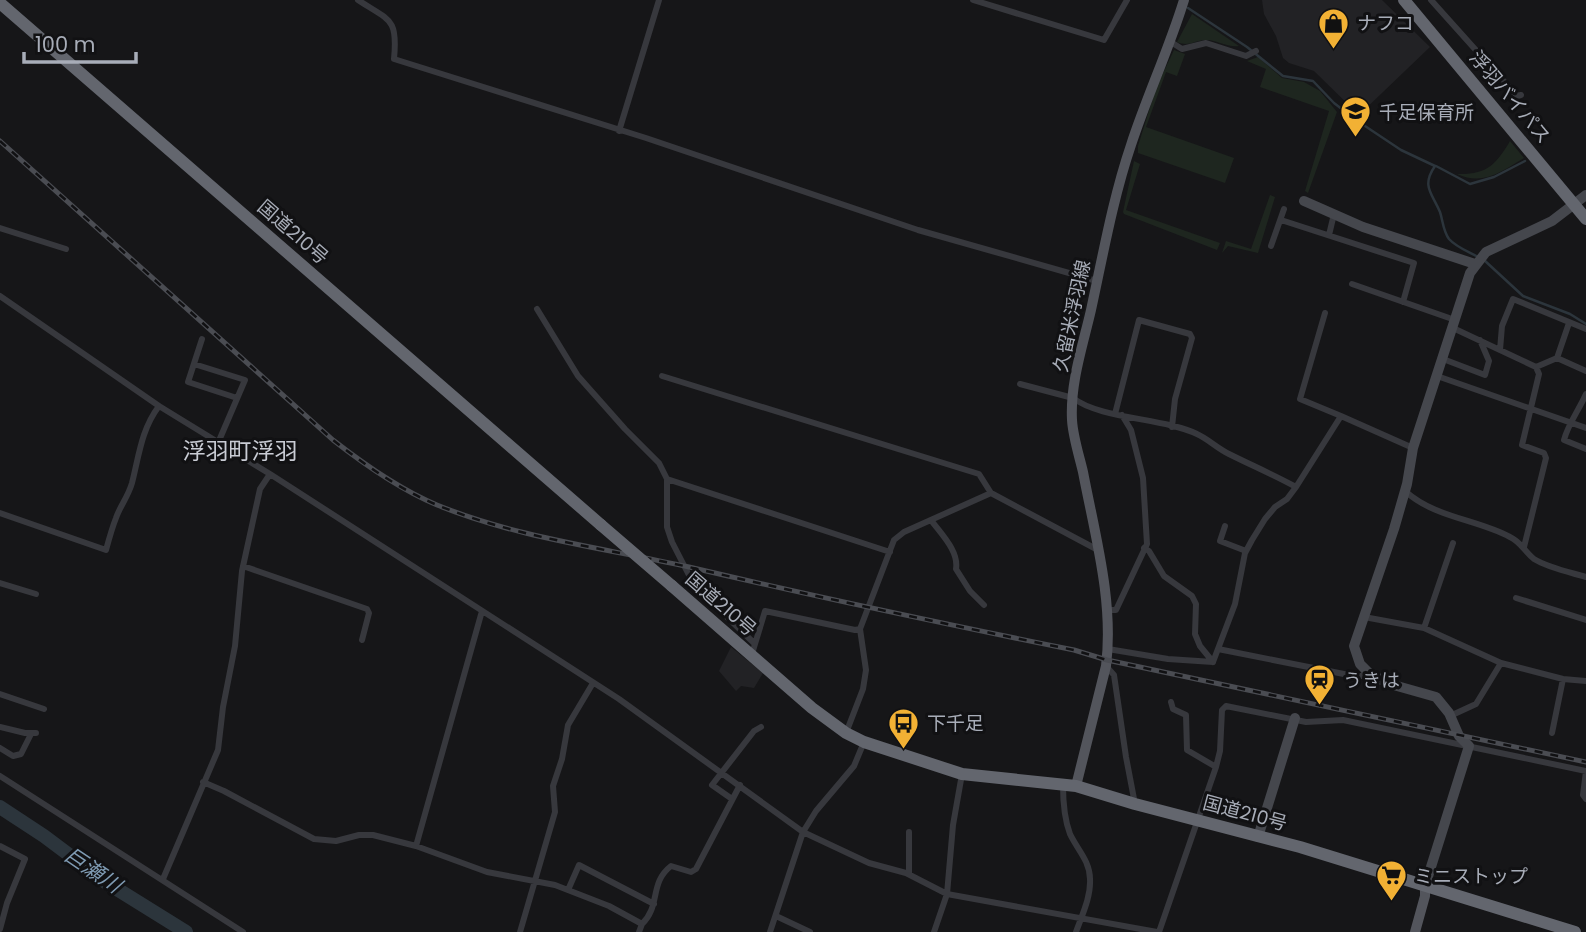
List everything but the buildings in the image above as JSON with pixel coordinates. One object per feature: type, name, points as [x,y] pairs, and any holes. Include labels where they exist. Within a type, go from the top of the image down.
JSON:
[{"type":"highway","name":"浮羽バイパス","points":[[1404,0],[1586,219]]},
{"type":"highway","name":"国道210号","points":[[2,8],[672,586],[753,650],[812,708],[846,733],[864,743],[962,774],[1076,786],[1300,848],[1575,932]]},
{"type":"main road","name":"久留米浮羽線","points":[[1076,786],[1108,649],[1098,550],[1072,420],[1073,398],[1097,281],[1131,144],[1158,66],[1171,42],[1183,0]]},
{"type":"main road","points":[[1415,932],[1425,896],[1425,886]]},
{"type":"street","points":[[358,0],[390,21],[396,36],[394,59],[646,138],[918,230],[1097,281]]},
{"type":"street","points":[[619,131],[659,0]]},
{"type":"street","points":[[973,0],[1104,40],[1127,0]]},
{"type":"street","points":[[1431,0],[1517,96],[1521,95]]},
{"type":"street","points":[[1171,42],[1182,49],[1206,43],[1246,56],[1253,52]]},
{"type":"street","points":[[1469,746],[1459,736],[1450,716],[1436,697],[1390,684],[1367,671],[1360,664],[1354,646],[1405,491],[1413,448],[1475,264],[1486,251],[1552,221],[1586,195]]},
{"type":"street","points":[[1304,201],[1363,226],[1475,264]]},
{"type":"street","points":[[1271,246],[1284,209]]},
{"type":"street","points":[[1329,235],[1334,214]]},
{"type":"street","points":[[1281,219],[1414,263],[1403,302]]},
{"type":"street","points":[[0,228],[66,248]]},
{"type":"street","points":[[1352,284],[1454,324],[1480,341],[1536,367],[1539,374],[1522,445],[1544,453],[1546,458],[1524,547]]},
{"type":"street","points":[[0,296],[159,406],[270,474],[593,683],[803,832],[869,863],[909,874],[947,894],[1158,932],[1216,766],[1220,751],[1222,710],[1226,706],[1306,722],[1343,720],[1586,771],[1583,795],[1586,799]]},
{"type":"street","points":[[1500,349],[1502,326],[1513,299],[1586,330]]},
{"type":"street","points":[[537,309],[578,376],[659,463],[667,479],[667,527],[672,542],[694,585],[753,650]]},
{"type":"street","points":[[1325,313],[1300,399],[1413,448]]},
{"type":"street","points":[[1119,415],[1139,320],[1190,334],[1192,338],[1175,399],[1172,426]]},
{"type":"street","points":[[1536,367],[1556,358],[1569,323]]},
{"type":"street","points":[[202,339],[188,382],[237,398]]},
{"type":"street","points":[[1443,359],[1485,375],[1489,361],[1480,341]]},
{"type":"street","points":[[1556,358],[1586,371]]},
{"type":"street","points":[[194,364],[245,380],[218,443]]},
{"type":"street","points":[[662,376],[979,474],[992,493],[1098,550]]},
{"type":"street","points":[[1437,376],[1586,428]]},
{"type":"street","points":[[1020,384],[1073,398],[1119,415],[1196,433],[1226,453],[1296,487]]},
{"type":"street","points":[[1586,394],[1584,404],[1567,428],[1564,440],[1586,449]]},
{"type":"street","points":[[0,513],[106,550],[117,515],[124,506],[132,484],[148,421],[159,406]]},
{"type":"street","points":[[1106,610],[1116,610],[1147,544],[1143,478],[1131,430],[1119,415]]},
{"type":"street","points":[[1213,662],[1235,604],[1246,551],[1265,519],[1296,487],[1341,416]]},
{"type":"street","points":[[163,879],[218,750],[235,646],[243,566],[260,489],[270,474]]},
{"type":"street","points":[[667,479],[890,552]]},
{"type":"street","points":[[1405,491],[1433,510],[1512,537],[1524,547],[1527,554],[1538,561],[1586,577]]},
{"type":"street","points":[[846,733],[863,689],[866,670],[860,629],[894,540],[904,532],[992,493]]},
{"type":"street","points":[[931,520],[953,550],[957,561],[956,569],[970,592],[984,605]]},
{"type":"street","points":[[1225,526],[1220,541],[1246,551]]},
{"type":"street","points":[[1424,628],[1453,543]]},
{"type":"street","points":[[1144,548],[1149,551],[1164,576],[1192,596],[1196,604],[1195,634],[1200,646],[1213,662]]},
{"type":"street","points":[[243,566],[367,609],[369,613],[362,640]]},
{"type":"street","points":[[0,583],[36,594]]},
{"type":"street","points":[[1516,598],[1586,620]]},
{"type":"street","points":[[416,846],[482,611]]},
{"type":"street","points":[[753,650],[765,611],[860,629]]},
{"type":"street","points":[[1364,617],[1424,628],[1501,663],[1563,679],[1586,681]]},
{"type":"street","points":[[1108,649],[1168,659],[1213,662]]},
{"type":"street","points":[[1218,649],[1354,676],[1362,676],[1367,671]]},
{"type":"street","points":[[1450,716],[1476,704],[1501,663]]},
{"type":"street","points":[[1106,666],[1114,675],[1135,804]]},
{"type":"street","points":[[1552,733],[1563,679]]},
{"type":"street","points":[[520,932],[555,812],[553,786],[562,759],[568,725],[593,683]]},
{"type":"street","points":[[0,694],[44,709]]},
{"type":"street","points":[[1171,702],[1172,709],[1186,715],[1187,750],[1216,766]]},
{"type":"street","points":[[1258,837],[1295,718]]},
{"type":"street","points":[[732,799],[712,785],[754,731],[761,727]]},
{"type":"street","points":[[0,728],[34,734],[20,754],[13,756],[0,748]]},
{"type":"street","points":[[770,932],[803,832],[816,811],[854,766],[864,743]]},
{"type":"street","points":[[1425,886],[1469,746]]},
{"type":"street","points":[[934,932],[947,894],[953,825],[962,774]]},
{"type":"street","points":[[0,776],[35,801],[163,879],[243,932]]},
{"type":"street","points":[[203,782],[314,839],[336,841],[359,835],[373,835],[416,846],[487,872],[536,880],[568,890],[608,905],[642,924]]},
{"type":"street","points":[[1063,783],[1063,807],[1070,834],[1086,861],[1090,878],[1089,897],[1076,932]]},
{"type":"street","points":[[639,932],[642,924],[649,918],[656,884],[664,871],[671,866],[691,872],[696,869],[740,785]]},
{"type":"street","points":[[909,832],[909,874]]},
{"type":"street","points":[[0,846],[25,859],[0,929]]},
{"type":"street","points":[[568,890],[579,864],[653,904]]},
{"type":"street","points":[[776,916],[810,932]]},
{"type":"shaded area","points":[[1262,0],[1382,0],[1430,47],[1359,115],[1314,71],[1289,63],[1283,58],[1276,36],[1264,14]]},
{"type":"shaded area","points":[[1192,14],[1239,46],[1209,40],[1188,44],[1177,42]]},
{"type":"shaded area","points":[[1174,50],[1185,54],[1177,76],[1166,72],[1146,127],[1234,158],[1225,183],[1138,153],[1156,88]]},
{"type":"shaded area","points":[[1258,57],[1282,78],[1304,82],[1320,91],[1337,112],[1308,193],[1305,191],[1329,111],[1260,87],[1266,69],[1247,61]]},
{"type":"shaded area","points":[[1510,141],[1524,158],[1484,178],[1475,179],[1457,174],[1476,173],[1489,167]]},
{"type":"shaded area","points":[[1134,161],[1140,164],[1126,210],[1220,243],[1217,250],[1124,214]]},
{"type":"shaded area","points":[[1270,195],[1275,197],[1258,253],[1228,246],[1222,253],[1226,241],[1251,249]]},
{"type":"shaded area","points":[[731,647],[763,673],[754,688],[741,686],[736,691],[719,671]]},
{"type":"waterway","points":[[1188,8],[1247,47],[1283,76],[1313,81],[1334,103],[1356,120],[1401,150],[1435,166],[1428,184],[1447,236],[1455,244],[1478,257]]},
{"type":"waterway","points":[[1436,166],[1470,184],[1494,177],[1525,161]]},
{"type":"waterway","points":[[1484,260],[1523,296],[1570,314],[1586,324]]},
{"type":"waterway","name":"巨瀬川","points":[[0,807],[104,881],[186,932]]},
{"type":"railway","points":[[0,141],[333,440],[383,476],[437,505],[530,534],[1586,762]]},
{"type":"place","name":"ナフコ","points":[[1334,50]]},
{"type":"place","name":"千足保育所","points":[[1356,139]]},
{"type":"place","name":"うきは","points":[[1320,707]]},
{"type":"place","name":"下千足","points":[[904,750]]},
{"type":"place","name":"ミニストップ","points":[[1391,903]]},
{"type":"district","name":"浮羽町浮羽","points":[[240,451]]}]
